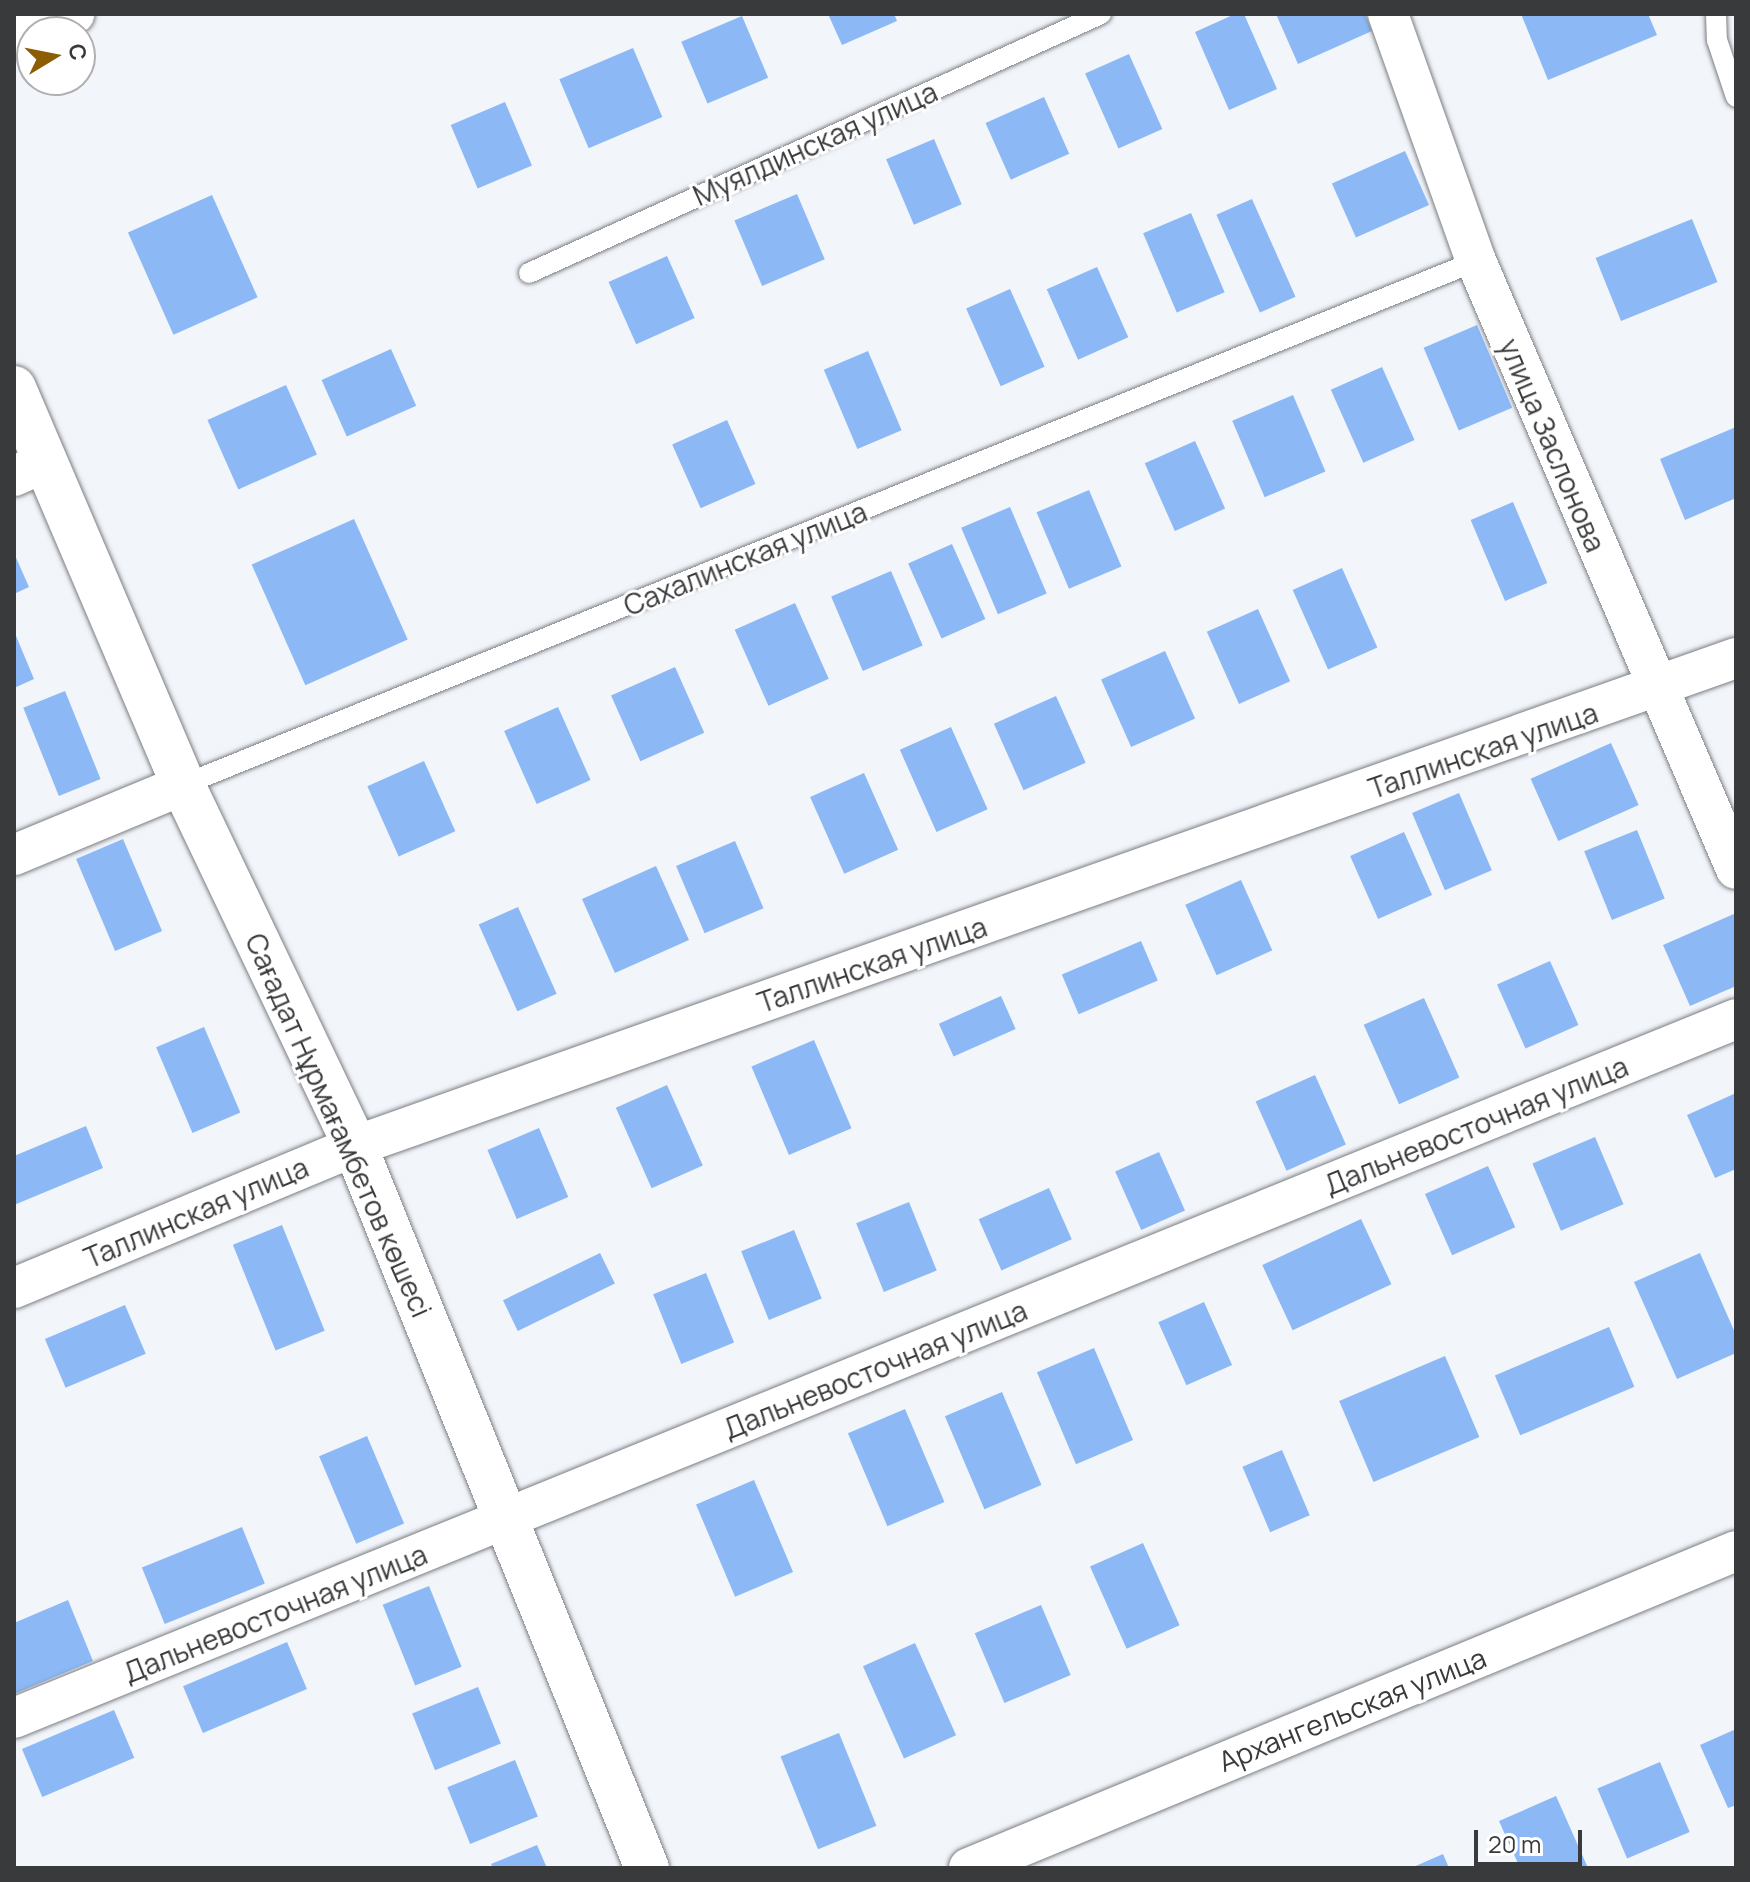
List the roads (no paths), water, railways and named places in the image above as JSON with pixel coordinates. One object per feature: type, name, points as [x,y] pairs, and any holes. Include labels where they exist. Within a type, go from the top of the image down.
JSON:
[{"type":"main road","name":"Сағадат Нұрмағамбетов көшесі","points":[[14,388],[30,469],[355,1146],[647,1868]]},
{"type":"street","points":[[14,38],[74,14]]},
{"type":"street","name":"улица Заслонова","points":[[1388,14],[1476,261],[1655,690],[1736,869]]},
{"type":"street","name":"Таллинская улица","points":[[14,1288],[355,1146],[1655,690],[1736,658]]},
{"type":"street","name":"Сахалинская улица","points":[[14,855],[183,785]]},
{"type":"street","name":"Дальневосточная улица","points":[[14,1718],[1736,1019]]},
{"type":"street","name":"Архангельская улица","points":[[969,1868],[1736,1551]]},
{"type":"lane","name":"Муялдинская улица","points":[[529,273],[1101,14]]},
{"type":"lane","points":[[1716,14],[1717,40],[1736,97]]},
{"type":"lane","name":"Сахалинская улица","points":[[183,785],[1476,261]]}]
